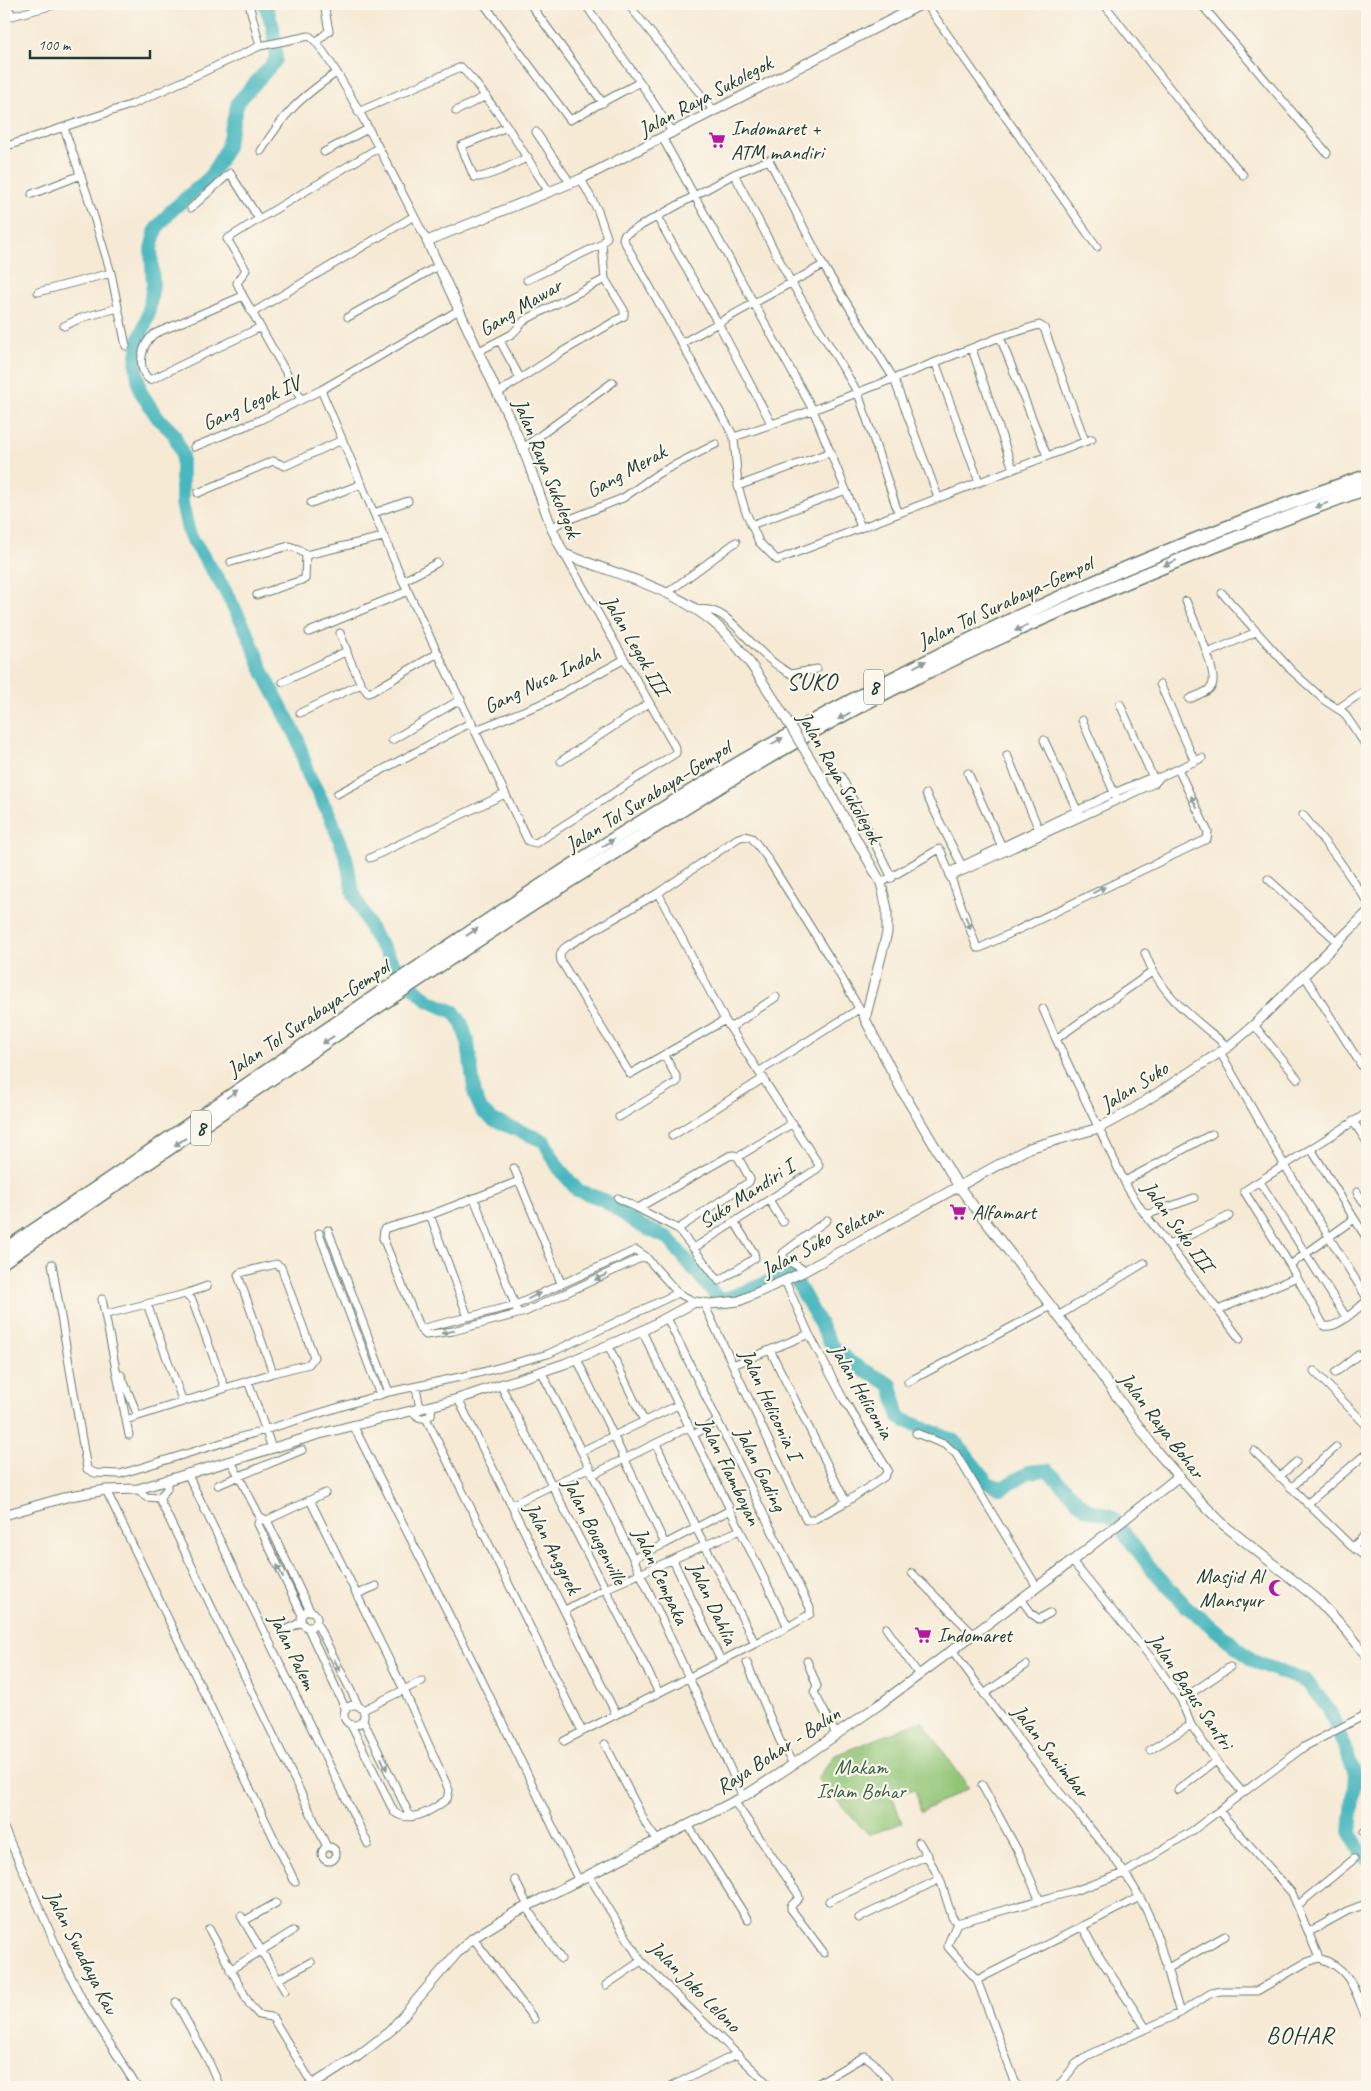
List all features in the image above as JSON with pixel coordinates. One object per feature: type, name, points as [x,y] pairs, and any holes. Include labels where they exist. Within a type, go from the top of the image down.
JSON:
[{"type":"highway","name":"Jalan Tol Surabaya–Gempol","points":[[420,973],[634,826],[836,707],[1074,590],[1177,546],[1367,476]]},
{"type":"highway","name":"Jalan Tol Surabaya–Gempol","points":[[4,1250],[420,973],[733,779],[892,690],[1066,606],[1232,538],[1367,488]]},
{"type":"highway","name":"Jalan Tol Surabaya–Gempol","points":[[4,1261],[395,989]]},
{"type":"street","points":[[7,4],[12,16]]},
{"type":"street","points":[[4,18],[45,5],[58,4]]},
{"type":"street","points":[[249,4],[260,46]]},
{"type":"street","points":[[316,42],[329,31],[324,4]]},
{"type":"street","points":[[484,4],[569,119],[572,120],[640,82]]},
{"type":"street","points":[[530,4],[603,103]]},
{"type":"street","points":[[585,4],[673,133]]},
{"type":"street","points":[[628,4],[714,112]]},
{"type":"street","name":"Jalan Raya Sukolegok","points":[[865,1019],[887,933],[887,909],[881,883],[776,701],[742,653],[725,633],[698,610],[667,593],[564,554],[552,529],[523,448],[427,241],[581,180],[922,4]]},
{"type":"street","points":[[926,4],[1098,247]]},
{"type":"street","points":[[1104,4],[1182,104],[1243,175]]},
{"type":"street","points":[[1201,4],[1327,153]]},
{"type":"street","points":[[4,147],[133,104],[260,46],[285,42],[305,36],[311,37],[336,74],[368,129],[427,241]]},
{"type":"street","points":[[358,112],[459,67],[464,69],[507,126],[549,192]]},
{"type":"street","points":[[261,151],[273,130],[298,101],[336,74]]},
{"type":"street","points":[[456,111],[486,96]]},
{"type":"street","points":[[507,126],[461,146],[474,177],[477,178],[528,157]]},
{"type":"street","points":[[64,128],[81,175],[111,273],[126,346]]},
{"type":"street","points":[[324,152],[368,129]]},
{"type":"street","points":[[536,132],[571,184]]},
{"type":"street","points":[[662,139],[813,410],[861,527]]},
{"type":"street","points":[[301,399],[259,328],[243,296],[238,282],[246,270],[226,239],[378,148]]},
{"type":"street","points":[[734,437],[813,410],[894,379],[936,364],[1000,337],[1036,325],[1043,326],[1088,440],[777,560],[764,549],[751,525],[738,486],[734,437],[623,239],[624,235],[694,196],[734,174],[766,160],[770,162],[823,265],[894,379],[938,497]]},
{"type":"street","points":[[191,208],[230,173],[259,219]]},
{"type":"street","points":[[734,174],[791,282],[858,393],[898,512]]},
{"type":"street","points":[[32,194],[81,175]]},
{"type":"street","points":[[527,280],[602,244],[607,237],[605,228],[581,180]]},
{"type":"street","points":[[252,313],[414,216]]},
{"type":"street","points":[[657,217],[718,323],[771,424]]},
{"type":"street","points":[[498,393],[622,318],[624,310],[605,279],[602,244]]},
{"type":"street","points":[[682,342],[823,265]]},
{"type":"street","points":[[348,317],[438,266]]},
{"type":"street","points":[[38,292],[111,273]]},
{"type":"street","name":"Gang Mawar","points":[[479,351],[512,334],[524,320],[605,279]]},
{"type":"street","points":[[243,296],[154,334],[145,345],[142,368],[150,380],[259,328]]},
{"type":"street","points":[[64,326],[81,318],[118,308]]},
{"type":"street","name":"Gang Legok IV","points":[[194,447],[260,420],[321,390],[459,310]]},
{"type":"street","points":[[1000,337],[1047,456]]},
{"type":"street","points":[[500,340],[520,378]]},
{"type":"street","points":[[972,348],[1013,469]]},
{"type":"street","points":[[936,364],[979,482]]},
{"type":"street","points":[[523,448],[613,382]]},
{"type":"street","points":[[321,390],[403,581],[505,794],[370,858]]},
{"type":"street","points":[[198,493],[272,460],[281,466],[285,466],[342,440]]},
{"type":"street","name":"Gang Merak","points":[[552,529],[558,524],[623,498],[659,473],[716,444]]},
{"type":"street","points":[[738,486],[830,452]]},
{"type":"street","points":[[311,504],[362,484]]},
{"type":"street","points":[[751,525],[846,490]]},
{"type":"street","points":[[374,513],[408,501]]},
{"type":"street","points":[[306,555],[383,537]]},
{"type":"street","points":[[667,593],[736,542]]},
{"type":"street","points":[[230,562],[289,546],[298,549],[306,555]]},
{"type":"street","name":"Jalan Legok III","points":[[505,794],[528,841],[536,842],[676,753],[676,749],[623,660],[564,554]]},
{"type":"street","points":[[257,595],[303,581],[306,577],[306,555]]},
{"type":"street","points":[[403,581],[437,563]]},
{"type":"street","points":[[309,632],[408,591]]},
{"type":"street","points":[[1222,593],[1291,670],[1318,695],[1339,708],[1350,720],[1367,747]]},
{"type":"street","points":[[1186,601],[1208,653],[1213,675],[1212,686],[1189,699]]},
{"type":"street","points":[[698,610],[707,608],[725,618],[767,657],[791,674],[817,669]]},
{"type":"street","points":[[340,632],[348,650],[346,651],[361,684],[368,693],[438,654]]},
{"type":"street","points":[[1208,653],[1256,632]]},
{"type":"street","points":[[283,682],[346,651]]},
{"type":"street","name":"Gang Nusa Indah","points":[[476,730],[546,702],[623,660]]},
{"type":"street","points":[[300,713],[361,684]]},
{"type":"street","points":[[949,874],[1198,760],[1160,684]]},
{"type":"street","points":[[1339,708],[1367,689]]},
{"type":"street","points":[[392,740],[461,699]]},
{"type":"street","points":[[561,761],[649,703]]},
{"type":"street","points":[[1120,704],[1156,779]]},
{"type":"street","points":[[1082,720],[1116,797]]},
{"type":"street","points":[[337,794],[472,722]]},
{"type":"street","points":[[1044,740],[1079,814]]},
{"type":"street","points":[[1007,755],[1040,832]]},
{"type":"street","points":[[881,883],[939,849],[977,948],[980,948],[1207,839],[1208,832],[1178,769]]},
{"type":"street","points":[[968,774],[1003,849]]},
{"type":"street","points":[[841,776],[892,878]]},
{"type":"street","points":[[926,794],[963,868]]},
{"type":"street","points":[[1303,815],[1338,858],[1367,901]]},
{"type":"street","points":[[725,1020],[665,1056],[630,1074],[561,961],[560,955],[562,949],[658,893],[738,838],[745,836],[752,838],[836,968],[901,1089],[959,1187]]},
{"type":"street","points":[[1268,879],[1338,942]]},
{"type":"street","points":[[658,893],[725,1020],[793,1123],[738,1158]]},
{"type":"street","name":"Jalan Suko","points":[[959,1187],[1028,1148],[1100,1128],[1130,1111],[1228,1047],[1254,1025],[1367,913]]},
{"type":"street","points":[[1145,954],[1152,972],[1174,1002],[1228,1047]]},
{"type":"street","points":[[1056,1039],[1152,972]]},
{"type":"street","points":[[1304,975],[1364,1063],[1367,1074]]},
{"type":"street","points":[[730,1028],[776,997]]},
{"type":"street","name":"Jalan Suko III","points":[[1043,1008],[1056,1039],[1125,1181],[1145,1213],[1240,1339]]},
{"type":"street","points":[[672,1136],[859,1009]]},
{"type":"street","points":[[1254,1025],[1298,1079]]},
{"type":"street","points":[[1220,1052],[1285,1166],[1367,1299],[1346,1317],[1329,1327],[1324,1326],[1290,1265],[1244,1191],[1260,1182],[1285,1166],[1311,1149],[1353,1121],[1367,1113]]},
{"type":"street","points":[[619,1117],[677,1082],[665,1056]]},
{"type":"street","points":[[1353,1121],[1367,1142]]},
{"type":"street","name":"Suko Mandiri I","points":[[694,1248],[817,1169],[819,1164],[793,1123]]},
{"type":"street","points":[[1125,1181],[1212,1134]]},
{"type":"street","points":[[1311,1149],[1367,1239]]},
{"type":"street","points":[[638,1208],[730,1156],[738,1158],[750,1182],[678,1228]]},
{"type":"street","points":[[514,1168],[561,1283]]},
{"type":"street","points":[[519,1181],[430,1215],[387,1226],[382,1232],[420,1329],[426,1335],[430,1336],[518,1314],[645,1256]]},
{"type":"street","points":[[1260,1182],[1346,1317]]},
{"type":"street","name":"Jalan Suko Selatan","points":[[700,1303],[739,1301],[787,1280],[959,1187]]},
{"type":"street","name":"Jalan Raya Bohar","points":[[959,1187],[1051,1306],[1158,1453],[1178,1477],[1224,1525],[1316,1598],[1367,1656]]},
{"type":"street","points":[[1357,1192],[1367,1207]]},
{"type":"street","points":[[474,1198],[518,1314]]},
{"type":"street","points":[[618,1198],[678,1228],[718,1280],[722,1281],[755,1258],[754,1253],[734,1223]]},
{"type":"street","points":[[1145,1213],[1149,1214],[1194,1198]]},
{"type":"street","points":[[768,1200],[783,1222]]},
{"type":"street","points":[[430,1215],[468,1317]]},
{"type":"street","points":[[1169,1244],[1229,1216]]},
{"type":"street","points":[[1290,1265],[1354,1219]]},
{"type":"street","points":[[803,1272],[783,1258],[783,1253],[827,1220]]},
{"type":"street","points":[[328,1230],[389,1392]]},
{"type":"street","points":[[319,1233],[380,1395]]},
{"type":"street","points":[[326,1252],[336,1249]]},
{"type":"street","points":[[420,1329],[516,1305],[636,1250],[645,1256],[678,1293],[700,1303]]},
{"type":"street","points":[[1058,1316],[1144,1263]]},
{"type":"street","points":[[52,1264],[87,1469],[95,1473],[120,1474],[269,1439],[353,1426],[458,1399],[542,1373],[642,1331],[700,1303]]},
{"type":"street","points":[[126,1420],[273,1373],[310,1364],[314,1359],[281,1267],[276,1264],[238,1275],[273,1373]]},
{"type":"street","points":[[1218,1310],[1297,1277]]},
{"type":"street","name":"Jalan Heliconia","points":[[787,1280],[809,1334],[856,1421],[869,1438],[888,1470],[884,1477],[846,1502]]},
{"type":"street","points":[[106,1314],[185,1294],[207,1286]]},
{"type":"street","points":[[4,1515],[70,1496],[106,1490],[138,1489],[231,1461],[269,1439],[380,1395],[389,1392],[417,1390],[548,1354],[678,1293]]},
{"type":"street","points":[[185,1294],[192,1300],[225,1388]]},
{"type":"street","points":[[102,1299],[114,1358],[124,1391],[138,1416]]},
{"type":"street","name":"Jalan Heliconia I","points":[[700,1303],[733,1365],[806,1520],[813,1520],[846,1502]]},
{"type":"street","points":[[147,1304],[183,1402]]},
{"type":"street","points":[[908,1382],[1051,1306]]},
{"type":"street","name":"Jalan Gading","points":[[667,1318],[810,1608],[810,1614],[788,1627]]},
{"type":"street","name":"Jalan Flamboyan","points":[[642,1331],[788,1627]]},
{"type":"street","points":[[733,1365],[809,1334]]},
{"type":"street","points":[[608,1346],[644,1421]]},
{"type":"street","points":[[770,1350],[846,1502]]},
{"type":"street","points":[[1335,1373],[1358,1355],[1363,1356],[1367,1362]]},
{"type":"street","points":[[577,1359],[665,1544]]},
{"type":"street","points":[[1314,1371],[1367,1426]]},
{"type":"street","name":"Jalan Cempaka","points":[[542,1373],[594,1474],[634,1558],[691,1680],[742,1797]]},
{"type":"street","points":[[248,1381],[269,1439]]},
{"type":"street","name":"Jalan Bougenville","points":[[501,1386],[659,1693]]},
{"type":"street","points":[[417,1390],[418,1409],[416,1416],[426,1418],[433,1411],[432,1406]]},
{"type":"street","points":[[124,1391],[129,1435]]},
{"type":"street","name":"Jalan Anggrek","points":[[458,1399],[616,1714]]},
{"type":"street","points":[[582,1451],[678,1405]]},
{"type":"street","points":[[426,1418],[582,1731]]},
{"type":"street","points":[[594,1474],[656,1444],[718,1421]]},
{"type":"street","points":[[353,1426],[476,1668],[579,1881]]},
{"type":"street","points":[[916,1433],[946,1445],[956,1454],[1037,1586]]},
{"type":"street","points":[[656,1444],[754,1643]]},
{"type":"street","points":[[1290,1488],[1336,1447]]},
{"type":"street","points":[[218,1485],[302,1450]]},
{"type":"street","points":[[1254,1451],[1352,1547],[1367,1557]]},
{"type":"street","points":[[1307,1504],[1367,1453]]},
{"type":"street","points":[[231,1461],[310,1611],[317,1617],[317,1624],[361,1708],[363,1720],[410,1816]]},
{"type":"street","points":[[1279,1477],[1296,1462]]},
{"type":"street","points":[[511,1505],[590,1467]]},
{"type":"street","name":"Jalan Palem","points":[[187,1473],[368,1844]]},
{"type":"street","name":"Raya Bohar - Balun","points":[[311,2086],[370,2047],[390,2031],[457,1953],[473,1938],[527,1906],[742,1797],[793,1764],[919,1675],[1072,1561],[1178,1477]]},
{"type":"street","points":[[159,1498],[167,1489],[167,1479]]},
{"type":"street","points":[[138,1489],[146,1497],[159,1498]]},
{"type":"street","points":[[106,1490],[295,1882]]},
{"type":"street","points":[[262,1520],[326,1492]]},
{"type":"street","points":[[159,1498],[327,1848]]},
{"type":"street","points":[[310,1500],[404,1690],[449,1790],[447,1799],[441,1803],[413,1817],[400,1817],[394,1812],[351,1725],[344,1717],[346,1710],[351,1705],[361,1708],[404,1690],[422,1681]]},
{"type":"street","points":[[634,1558],[730,1510]]},
{"type":"street","points":[[262,1520],[301,1619],[308,1628],[346,1710]]},
{"type":"street","points":[[565,1610],[605,1589],[740,1530]]},
{"type":"street","points":[[1352,1547],[1367,1533]]},
{"type":"street","name":"Jalan Dahlia","points":[[673,1560],[721,1661]]},
{"type":"street","name":"Jalan Bagus Santri","points":[[1072,1561],[1156,1664],[1180,1700],[1191,1725],[1216,1761],[1243,1794]]},
{"type":"street","points":[[912,1574],[973,1634]]},
{"type":"street","points":[[357,1594],[376,1586]]},
{"type":"street","points":[[1021,1599],[1032,1614],[1039,1619],[1050,1613]]},
{"type":"street","points":[[286,1630],[310,1611]]},
{"type":"street","points":[[308,1628],[317,1624]]},
{"type":"street","points":[[564,1741],[659,1693],[691,1680],[721,1661],[788,1627]]},
{"type":"street","points":[[886,1628],[919,1675]]},
{"type":"street","name":"Jalan Sanimbar","points":[[952,1650],[1049,1779],[1125,1873],[1140,1897],[1153,1926],[1180,2013]]},
{"type":"street","points":[[808,1661],[817,1686],[814,1692],[836,1734]]},
{"type":"street","points":[[746,1663],[780,1740],[793,1764]]},
{"type":"street","points":[[984,1694],[1026,1665]]},
{"type":"street","points":[[1180,1700],[1230,1667]]},
{"type":"street","points":[[957,1923],[1040,1901],[1103,1882],[1125,1873],[1192,1831],[1304,1747],[1367,1714]]},
{"type":"street","points":[[351,1725],[358,1725],[363,1720]]},
{"type":"street","points":[[1150,1750],[1191,1725]]},
{"type":"street","points":[[605,1744],[647,1826],[657,1840]]},
{"type":"street","points":[[1178,1790],[1216,1761]]},
{"type":"street","points":[[982,1785],[1021,1857],[1040,1901]]},
{"type":"street","points":[[734,1801],[798,1894],[799,1898],[791,1906],[791,1909],[824,1953]]},
{"type":"street","points":[[1219,1811],[1286,1886],[1298,1905],[1319,1958],[1338,1967],[1353,1984],[1367,2020]]},
{"type":"street","points":[[688,1825],[748,1920]]},
{"type":"street","name":"Jalan Swadaya Kav","points":[[4,1828],[62,1959],[84,2001],[137,2087]]},
{"type":"street","points":[[919,1842],[928,1855],[940,1880],[953,1920],[957,1923]]},
{"type":"street","points":[[829,1901],[928,1855]]},
{"type":"street","points":[[1298,1905],[1354,1859]]},
{"type":"street","name":"Jalan Joko Lelono","points":[[589,1876],[641,1961],[771,2087]]},
{"type":"street","points":[[515,1880],[527,1906],[561,1959]]},
{"type":"street","points":[[859,1918],[940,1880]]},
{"type":"street","points":[[977,1980],[1140,1897]]},
{"type":"street","points":[[276,1903],[243,1918],[285,1991]]},
{"type":"street","points":[[1309,1932],[1347,1911],[1363,1905]]},
{"type":"street","points":[[957,1923],[948,1947],[977,1980],[1017,2087]]},
{"type":"street","points":[[1082,1926],[1095,1950],[1146,2028]]},
{"type":"street","points":[[209,1929],[250,2005],[259,2015],[271,2017],[274,2020],[311,2086]]},
{"type":"street","points":[[230,1970],[293,1931]]},
{"type":"street","points":[[1166,1969],[1225,1936]]},
{"type":"street","points":[[473,1938],[534,2019]]},
{"type":"street","points":[[1058,2087],[1080,2060],[1108,2045],[1180,2013],[1202,1998],[1216,1992],[1251,1992],[1260,1990],[1296,1968],[1319,1958]]},
{"type":"street","points":[[606,1985],[641,1961]]},
{"type":"street","points":[[279,1979],[311,1962]]},
{"type":"street","points":[[1360,1998],[1367,1991]]},
{"type":"street","points":[[176,2002],[208,2060],[220,2087]]},
{"type":"street","points":[[670,2087],[737,2054]]},
{"type":"street","points":[[812,2087],[865,2056],[874,2063],[892,2087]]},
{"type":"green space","name":"Makam Islam Bohar","points":[[922,1721],[969,1788],[921,1812],[915,1790],[891,1792],[902,1823],[868,1835],[817,1778],[835,1755]]},
{"type":"waterway","points":[[265,4],[273,27],[276,60],[238,102],[226,150],[209,178],[172,210],[156,229],[151,249],[153,285],[148,316],[139,341],[136,365],[140,391],[157,417],[174,434],[182,454],[182,503],[189,534],[223,587],[247,632],[264,674],[297,737],[308,774],[331,818],[346,857],[353,892],[372,932],[393,963],[413,987],[429,1001],[454,1012],[462,1024],[468,1043],[475,1096],[482,1111],[493,1120],[544,1141],[558,1167],[577,1190],[604,1200],[639,1225],[668,1238],[720,1301],[792,1273],[832,1346],[853,1364],[891,1385],[899,1418],[955,1441],[988,1483],[1002,1488],[1029,1472],[1047,1470],[1086,1509],[1111,1516],[1150,1567],[1186,1606],[1255,1662],[1307,1682],[1330,1711],[1355,1774],[1350,1833],[1362,1854],[1367,1858]]},
{"type":"place","name":"Indomaret + ATM mandiri","points":[[717,140]]},
{"type":"place","name":"Alfamart","points":[[958,1212]]},
{"type":"place","name":"Masjid Al Mansyur","points":[[1277,1588]]},
{"type":"place","name":"Indomaret","points":[[923,1635]]},
{"type":"district","name":"SUKO","points":[[812,681]]},
{"type":"district","name":"BOHAR","points":[[1300,2035]]}]
